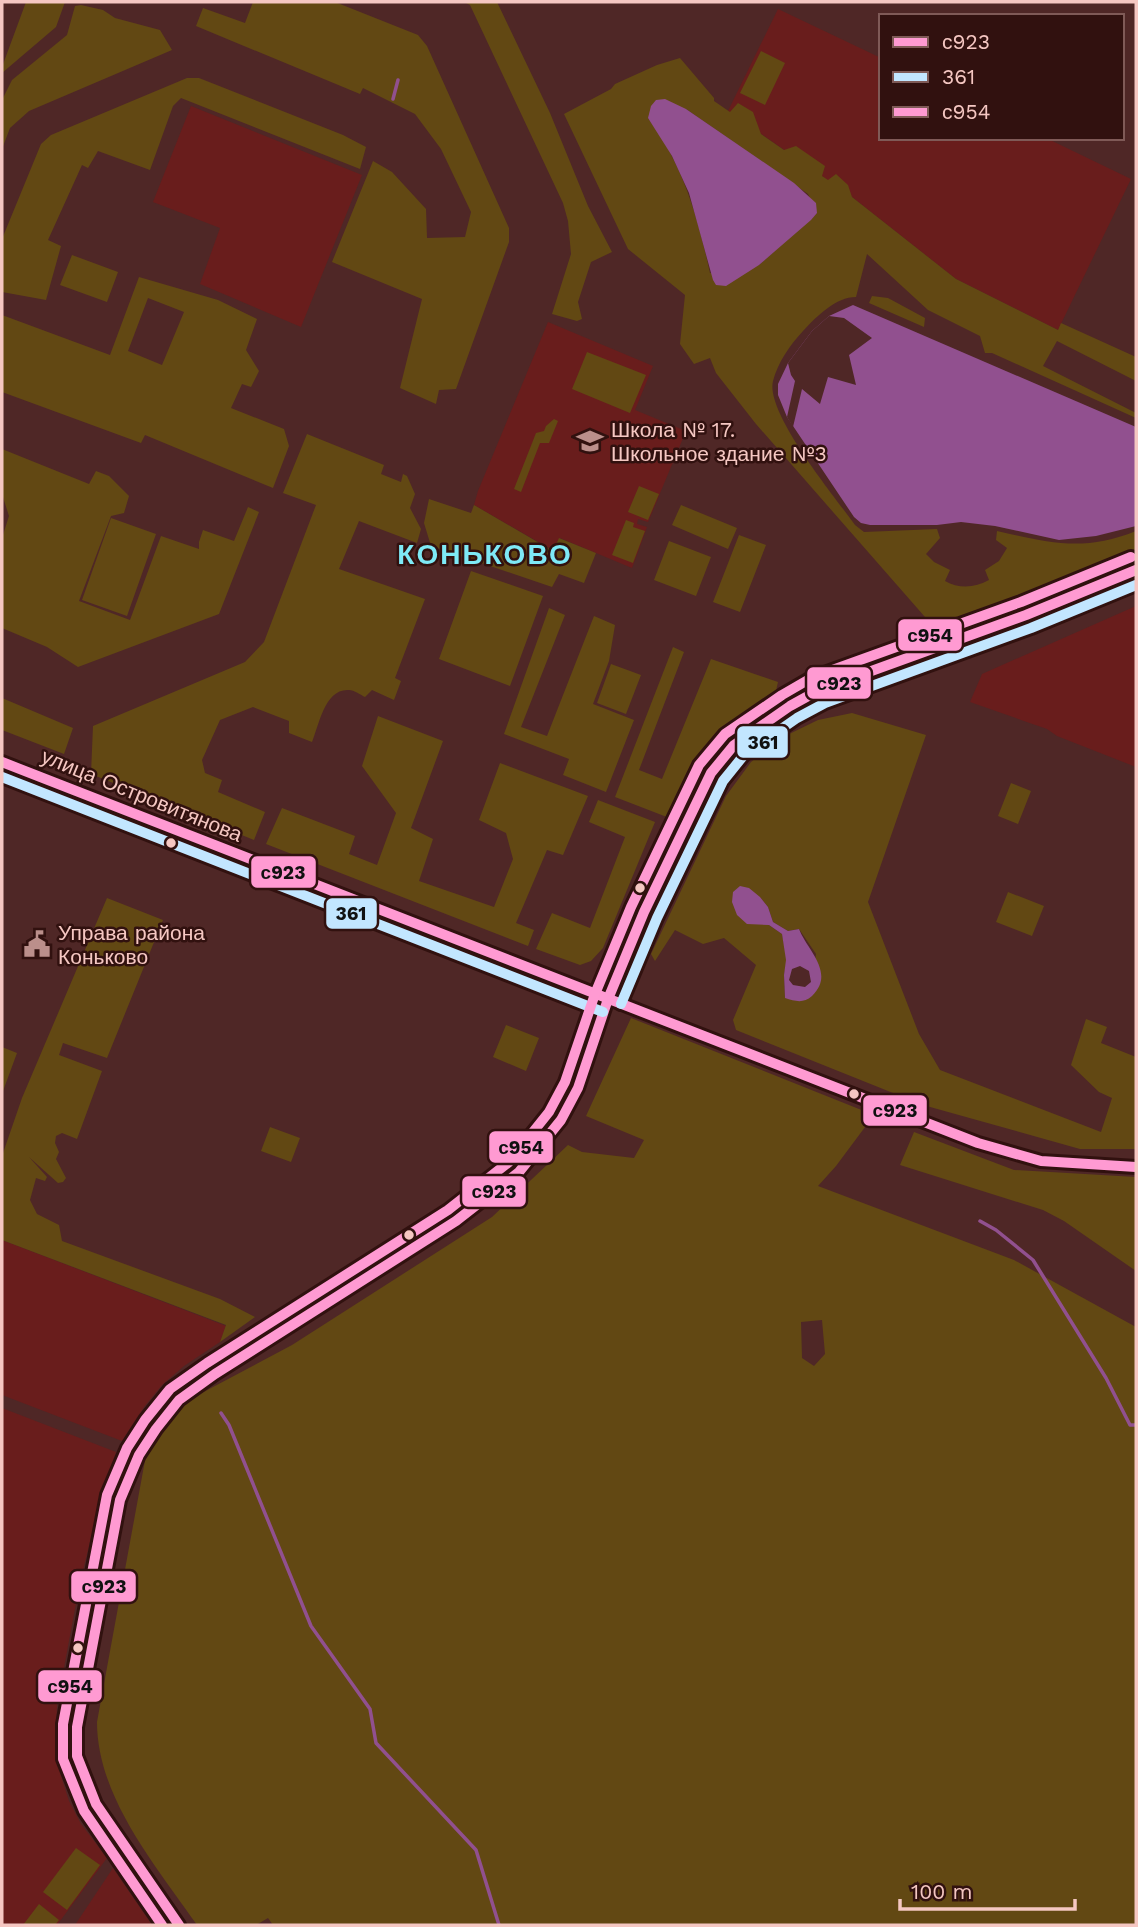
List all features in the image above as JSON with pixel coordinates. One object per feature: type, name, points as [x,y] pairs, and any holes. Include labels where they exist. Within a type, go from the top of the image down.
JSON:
[{"type":"street","points":[[179,1925],[96,1804],[77,1756],[77,1727],[83,1690],[120,1500],[139,1455],[156,1429],[179,1400],[215,1374],[456,1220],[519,1172],[561,1120],[578,1088],[608,999],[644,912],[711,773],[734,745],[790,706],[819,690],[1026,615],[1136,570]]},
{"type":"street","name":"улица Островитянова","points":[[2,762],[978,1143],[1041,1161],[1136,1167]]},
{"type":"shaded area","points":[[26,2],[65,2],[56,27],[2,73],[2,67]]},
{"type":"shaded area","points":[[253,2],[335,2],[418,35],[427,46],[509,228],[509,242],[456,389],[439,390],[436,404],[400,388],[422,299],[332,262],[373,161],[392,172],[426,209],[427,238],[465,237],[471,212],[441,149],[415,114],[363,88],[360,94],[196,26],[203,8],[245,23]]},
{"type":"shaded area","points":[[464,2],[497,2],[550,113],[588,206],[612,252],[591,262],[578,302],[582,319],[577,321],[552,314],[571,254],[568,221],[563,203],[470,5]]},
{"type":"shaded area","points":[[75,6],[103,10],[115,18],[160,30],[172,50],[29,111],[10,128],[2,149],[2,100],[12,80],[67,35]]},
{"type":"shaded area","points":[[778,9],[879,57],[879,140],[1050,140],[1131,179],[1058,330],[956,279],[852,197],[728,111]]},
{"type":"shaded area","points":[[761,51],[785,63],[765,105],[740,93]]},
{"type":"shaded area","points":[[680,58],[714,101],[730,112],[738,103],[753,112],[761,134],[784,150],[796,146],[825,166],[822,176],[828,180],[836,174],[848,185],[852,197],[956,279],[1058,330],[1061,323],[1136,357],[1136,381],[1057,341],[1043,366],[1136,413],[1136,418],[992,353],[985,353],[980,336],[928,310],[867,254],[856,297],[834,304],[808,325],[785,354],[773,381],[773,395],[790,434],[855,525],[864,532],[937,529],[940,538],[926,554],[934,562],[950,570],[945,581],[961,586],[978,585],[989,580],[985,570],[999,561],[1007,548],[996,540],[997,531],[1051,542],[1083,543],[1100,542],[1136,531],[1136,560],[1093,580],[939,633],[756,424],[716,373],[710,358],[694,364],[680,344],[685,295],[628,249],[564,114],[611,89],[615,84]],"holes":[[[686,109],[808,194],[817,213],[759,265],[710,273],[688,192],[671,154],[648,118]]]},
{"type":"shaded area","points":[[187,78],[199,78],[343,135],[366,147],[360,169],[181,98],[173,106],[150,170],[98,151],[88,168],[82,165],[48,240],[61,246],[46,300],[2,292],[2,239],[41,144],[51,135]]},
{"type":"shaded area","points":[[665,99],[686,109],[794,183],[816,203],[817,213],[811,220],[759,265],[726,286],[716,285],[713,280],[689,193],[672,156],[648,118],[651,106],[656,100]]},
{"type":"shaded area","points":[[191,106],[362,175],[301,327],[200,284],[220,228],[153,202]]},
{"type":"shaded area","points":[[72,255],[118,272],[107,302],[60,285]]},
{"type":"shaded area","points":[[139,277],[218,300],[257,319],[246,350],[259,371],[251,387],[242,384],[231,408],[284,429],[289,446],[273,488],[145,435],[141,443],[2,392],[2,315],[110,355]],"holes":[[[148,298],[184,312],[162,365],[128,351]]]},
{"type":"shaded area","points":[[872,296],[888,298],[925,318],[924,327],[869,303]]},
{"type":"shaded area","points":[[853,305],[1136,427],[1136,526],[1096,536],[1059,540],[995,526],[961,522],[937,525],[861,523],[854,517],[787,417],[778,395],[778,384],[788,363],[812,331],[829,316]]},
{"type":"shaded area","name":"Школа № 17. Школьное здание №3","points":[[548,322],[653,366],[635,410],[686,431],[648,522],[638,519],[637,524],[647,527],[632,568],[560,538],[554,551],[474,505]]},
{"type":"shaded area","points":[[587,352],[646,375],[630,413],[572,389]]},
{"type":"shaded area","points":[[554,419],[558,421],[549,443],[540,443],[521,492],[514,489],[536,433],[544,431]]},
{"type":"shaded area","points":[[307,434],[384,465],[381,474],[401,482],[403,474],[407,476],[415,494],[410,508],[421,529],[417,543],[359,521],[339,569],[425,599],[395,678],[401,681],[394,700],[372,690],[365,697],[351,690],[341,691],[334,695],[324,709],[312,742],[289,733],[289,721],[253,707],[220,720],[202,760],[205,773],[222,780],[218,792],[265,812],[254,840],[91,774],[93,726],[245,662],[264,642],[316,505],[283,493]]},
{"type":"shaded area","points":[[2,449],[89,484],[96,471],[109,476],[129,496],[124,513],[111,516],[79,601],[130,620],[161,536],[199,549],[203,530],[234,541],[248,507],[259,512],[219,614],[78,667],[47,647],[2,628],[2,538],[9,516],[2,494]]},
{"type":"shaded area","points":[[639,486],[659,494],[648,520],[628,512]]},
{"type":"shaded area","points":[[429,499],[471,513],[474,505],[553,551],[559,538],[596,553],[584,583],[559,574],[552,587],[431,546],[424,523]]},
{"type":"shaded area","points":[[681,505],[737,528],[728,549],[672,525]]},
{"type":"shaded area","points":[[111,518],[156,534],[127,616],[82,600]]},
{"type":"shaded area","points":[[626,520],[634,523],[633,527],[645,531],[633,563],[612,555]]},
{"type":"shaded area","points":[[739,535],[766,545],[740,612],[713,602]]},
{"type":"shaded area","points":[[669,541],[711,557],[696,596],[654,580]]},
{"type":"shaded area","points":[[471,571],[543,596],[510,686],[439,659]]},
{"type":"shaded area","points":[[1136,606],[1136,767],[1057,736],[1047,729],[970,702],[982,674]]},
{"type":"shaded area","points":[[549,608],[565,615],[521,727],[547,736],[594,616],[615,625],[609,661],[593,704],[634,720],[606,792],[563,775],[569,759],[504,734]]},
{"type":"shaded area","points":[[673,647],[684,652],[639,770],[662,779],[711,659],[778,682],[775,695],[724,731],[672,819],[615,797]]},
{"type":"shaded area","points":[[611,664],[641,675],[626,714],[597,703]]},
{"type":"shaded area","points":[[2,698],[73,728],[64,754],[2,730]]},
{"type":"shaded area","points":[[852,713],[926,735],[868,902],[919,1034],[940,1070],[1101,1132],[1112,1098],[1099,1092],[1071,1065],[1086,1019],[1107,1027],[1101,1043],[1136,1057],[1136,1149],[1080,1149],[923,1105],[736,1030],[733,1020],[756,965],[724,938],[703,944],[675,930],[655,961],[651,954],[726,796],[751,762],[781,738],[818,720]],"holes":[[[760,897],[768,907],[773,922],[788,931],[799,929],[816,954],[810,997],[785,998],[784,975],[787,960],[782,934],[769,925]]]},
{"type":"shaded area","points":[[378,716],[443,741],[411,828],[433,839],[419,881],[494,907],[513,859],[506,833],[479,820],[500,763],[588,796],[563,855],[547,850],[516,923],[534,930],[528,946],[266,844],[282,808],[355,836],[349,854],[377,865],[396,813],[362,766]]},
{"type":"shaded area","points":[[1011,783],[1031,791],[1018,824],[998,816]]},
{"type":"shaded area","points":[[598,800],[655,822],[603,948],[591,961],[580,965],[536,949],[552,913],[590,928],[625,837],[589,822]]},
{"type":"shaded area","points":[[740,886],[749,888],[768,907],[773,922],[788,931],[799,929],[821,970],[819,987],[809,999],[799,1001],[785,998],[786,960],[782,934],[769,925],[747,924],[737,915],[732,902],[733,892]],"holes":[[[800,966],[809,971],[811,982],[805,987],[793,985],[789,980],[792,969]]]},
{"type":"shaded area","points":[[1008,892],[1044,906],[1032,936],[996,922]]},
{"type":"shaded area","points":[[107,898],[163,920],[107,1058],[63,1043],[59,1055],[102,1071],[77,1139],[62,1133],[56,1136],[55,1143],[59,1152],[56,1159],[66,1178],[63,1182],[58,1183],[29,1157],[47,1177],[45,1181],[36,1178],[30,1200],[37,1214],[59,1225],[62,1241],[220,1299],[255,1317],[220,1342],[226,1325],[2,1240],[2,1156],[22,1098]]},
{"type":"shaded area","points":[[631,1018],[874,1115],[818,1186],[1014,1260],[1136,1327],[1136,1925],[273,1925],[268,1918],[256,1925],[197,1925],[147,1855],[118,1804],[107,1777],[97,1722],[146,1455],[181,1404],[292,1345],[492,1217],[568,1145],[582,1152],[634,1158],[644,1140],[586,1116]],"holes":[[[822,1320],[825,1354],[814,1366],[802,1358],[801,1322]]]},
{"type":"shaded area","points":[[506,1025],[539,1038],[526,1071],[493,1057]]},
{"type":"shaded area","points":[[2,1047],[17,1053],[3,1091],[2,1091]]},
{"type":"shaded area","points":[[270,1127],[300,1138],[291,1162],[261,1151]]},
{"type":"shaded area","points":[[914,1132],[1014,1170],[1136,1177],[1136,1271],[1064,1221],[1043,1210],[900,1165]]},
{"type":"shaded area","points":[[2,1240],[226,1326],[220,1342],[184,1366],[162,1385],[122,1441],[2,1395]]},
{"type":"shaded area","points":[[2,1408],[116,1452],[101,1498],[80,1582],[57,1705],[56,1733],[60,1773],[69,1801],[81,1824],[107,1858],[57,1925],[2,1925]]},
{"type":"shaded area","points":[[76,1848],[100,1865],[67,1910],[43,1892]]},
{"type":"shaded area","points":[[113,1868],[152,1925],[75,1925]]},
{"type":"shaded area","points":[[39,1904],[59,1920],[55,1925],[23,1925]]},
{"type":"pier","points":[[829,316],[844,318],[872,338],[849,355],[856,385],[828,377],[820,404],[802,389],[793,427],[787,417],[795,381],[788,363],[812,331]]},
{"type":"waterway","points":[[393,99],[398,80]]},
{"type":"waterway","points":[[980,1221],[996,1230],[1033,1260],[1106,1378],[1130,1425],[1136,1425]]},
{"type":"waterway","points":[[221,1413],[229,1425],[311,1626],[370,1709],[376,1743],[476,1850],[499,1925]]},
{"type":"transit line","name":"с954","points":[[162,1925],[84,1811],[63,1759],[63,1724],[107,1495],[127,1448],[145,1420],[170,1389],[448,1210],[509,1162],[549,1112],[565,1082],[595,994],[631,907],[699,765],[725,734],[813,677],[1021,602],[1131,557]]},
{"type":"transit line","name":"с923","points":[[179,1925],[96,1804],[77,1756],[77,1727],[120,1500],[139,1455],[156,1429],[179,1400],[215,1374],[456,1221],[519,1172],[561,1120],[578,1088],[608,999],[644,912],[711,773],[734,745],[790,706],[819,690],[1026,615],[1136,570]]},
{"type":"transit line","name":"361","points":[[621,1004],[657,918],[723,781],[744,755],[797,718],[825,703],[1031,628],[1136,585]]},
{"type":"transit line","name":"с923","points":[[2,762],[978,1143],[1041,1161],[1136,1167]]},
{"type":"transit line","name":"361","points":[[2,777],[603,1012]]},
{"type":"place","name":"Школа № 17. Школьное здание №3","points":[[590,441]]},
{"type":"place","name":"Управа района Коньково","points":[[37,944]]},
{"type":"district","name":"КОНЬКОВО","points":[[485,554]]}]
